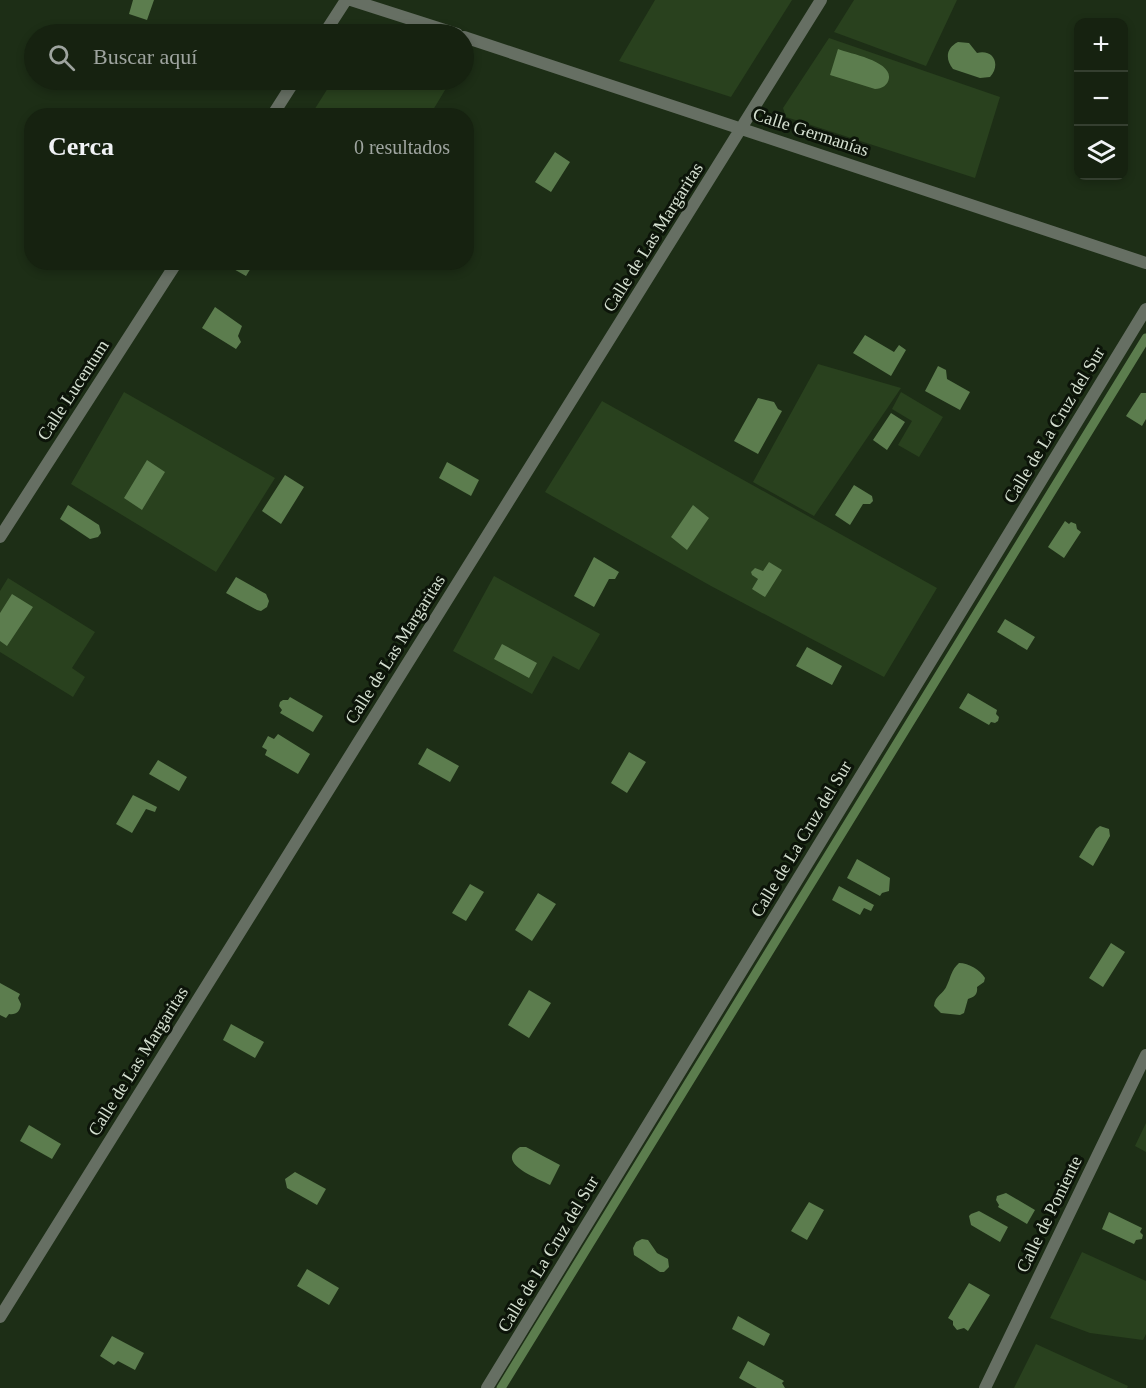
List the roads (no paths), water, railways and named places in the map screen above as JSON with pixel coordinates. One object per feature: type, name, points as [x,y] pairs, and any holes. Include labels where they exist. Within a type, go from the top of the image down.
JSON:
[{"type":"street","points":[[330,24],[346,0]]},
{"type":"street","points":[[351,0],[426,24]]},
{"type":"street","name":"Calle de Las Margaritas","points":[[0,1317],[821,0]]},
{"type":"street","name":"Calle Germanías","points":[[474,40],[1146,263]]},
{"type":"street","points":[[277,108],[289,90]]},
{"type":"street","name":"Calle Lucentum","points":[[0,537],[172,270]]},
{"type":"street","name":"Calle de La Cruz del Sur","points":[[487,1388],[1146,309]]},
{"type":"street","name":"Calle de Poniente","points":[[985,1388],[1146,1055]]},
{"type":"waterway","points":[[501,1388],[1146,338]]}]
